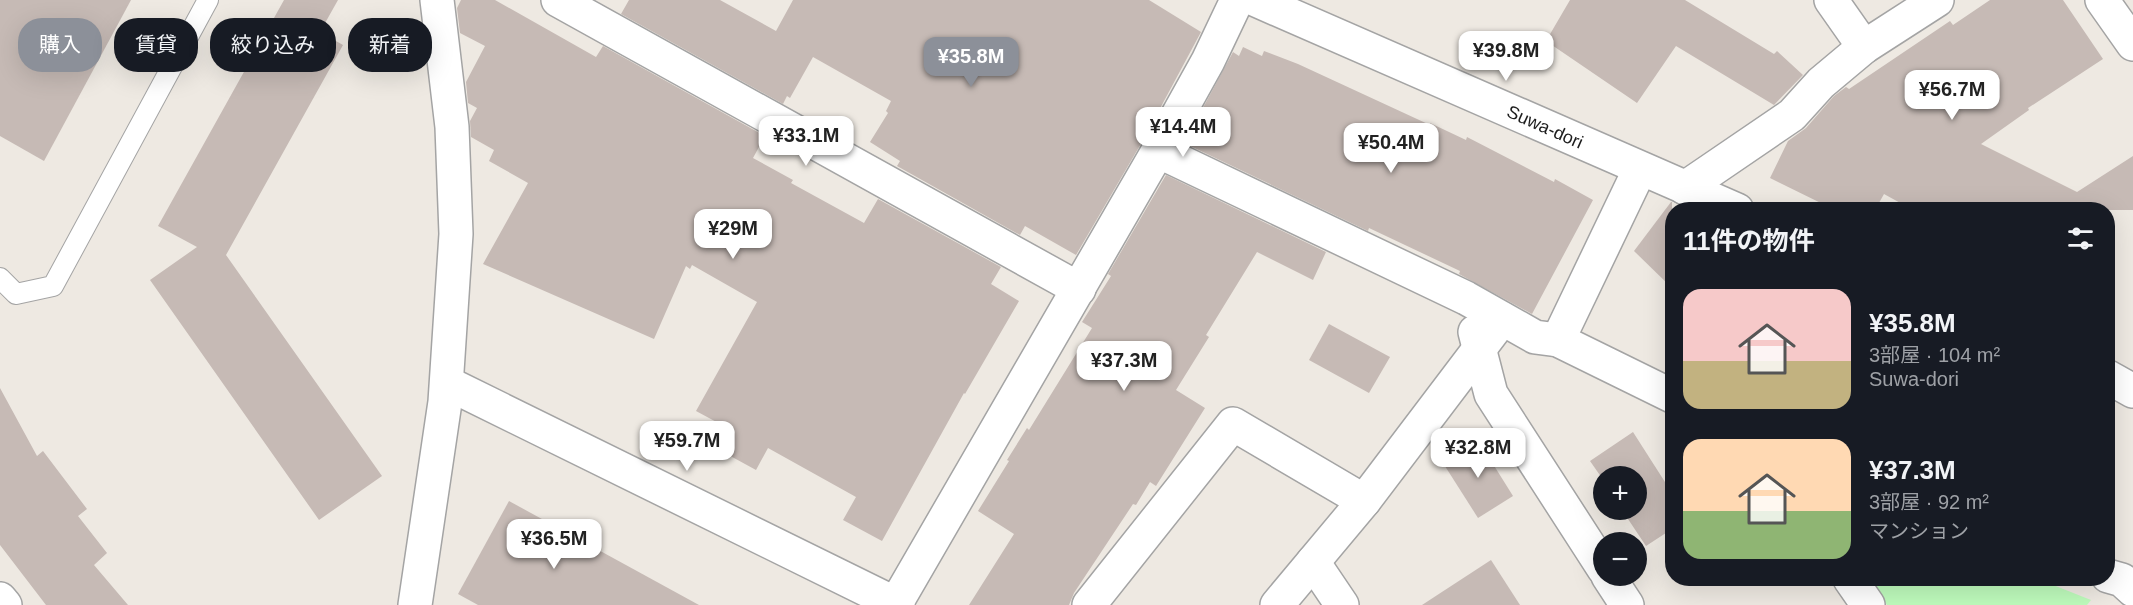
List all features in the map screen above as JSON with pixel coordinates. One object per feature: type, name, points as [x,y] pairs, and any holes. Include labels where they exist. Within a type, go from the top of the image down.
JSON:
[{"type":"street","points":[[416,605],[447,383],[456,234],[452,127],[437,0]]},
{"type":"street","points":[[558,0],[1079,289]]},
{"type":"street","points":[[447,383],[897,604],[1158,151],[1208,61],[1237,0]]},
{"type":"street","name":"Suwa-dori","points":[[1256,0],[1718,202]]},
{"type":"street","points":[[1831,0],[1864,47]]},
{"type":"street","points":[[1684,188],[1792,115],[1821,83],[1864,47],[1937,0]]},
{"type":"street","points":[[2102,0],[2133,44]]},
{"type":"street","points":[[1158,151],[1466,298],[1535,337],[1558,340],[1665,393]]},
{"type":"street","points":[[1558,340],[1640,169]]},
{"type":"street","points":[[1466,298],[1491,394],[1593,552]]},
{"type":"street","points":[[1277,605],[1364,501],[1502,319]]},
{"type":"street","points":[[2115,381],[2133,391]]},
{"type":"street","points":[[1089,605],[1233,424],[1364,501]]},
{"type":"street","points":[[1313,562],[1342,605]]},
{"type":"street","points":[[2115,578],[2122,580],[2133,590]]},
{"type":"street","points":[[1615,586],[1627,605]]},
{"type":"street","points":[[1855,586],[1868,605]]},
{"type":"street","points":[[0,599],[5,605]]},
{"type":"lane","points":[[0,278],[16,294],[53,286],[208,0]]},
{"type":"green space","points":[[1875,586],[2056,586],[2091,600],[2087,605],[1887,605]]},
{"type":"building","points":[[0,0],[131,0],[121,18],[114,18],[114,31],[102,54],[102,18],[18,18],[18,72],[92,72],[44,161],[0,136]]},
{"type":"building","points":[[284,0],[338,0],[328,18],[274,18]]},
{"type":"building","points":[[461,0],[495,0],[596,57],[603,46],[765,136],[753,158],[793,180],[791,183],[864,223],[878,199],[1001,267],[991,284],[1019,301],[964,393],[882,541],[843,520],[856,497],[768,448],[756,470],[723,452],[735,432],[696,411],[757,302],[692,265],[690,269],[686,266],[654,339],[483,264],[528,183],[489,161],[494,150],[471,137],[470,121],[477,108],[468,103],[466,82],[485,46],[460,33],[457,8]]},
{"type":"building","points":[[629,0],[720,0],[776,31],[793,0],[1149,0],[1201,32],[1142,142],[1076,255],[1025,226],[1020,235],[897,166],[900,161],[870,142],[888,113],[886,111],[891,101],[813,57],[790,98],[787,96],[783,104],[621,14]]},
{"type":"building","points":[[1570,0],[1685,0],[1774,54],[1777,51],[1803,75],[1774,105],[1676,46],[1637,103],[1546,41]]},
{"type":"building","points":[[1990,0],[2063,0],[2103,59],[2028,108],[2029,110],[1981,144],[2077,192],[2133,156],[2133,210],[2115,210],[2115,202],[1898,202],[1884,194],[1880,202],[1819,202],[1770,178],[1788,141],[1806,128],[1834,96],[1846,87],[1849,89],[1950,21],[1953,25]]},
{"type":"building","points":[[336,41],[343,45],[336,58]]},
{"type":"building","points":[[1243,47],[1262,56],[1264,51],[1298,64],[1430,125],[1430,123],[1466,140],[1467,137],[1593,200],[1532,314],[1459,274],[1460,271],[1369,228],[1368,231],[1184,143],[1233,52],[1239,56]]},
{"type":"building","points":[[244,72],[328,72],[226,255],[382,476],[319,520],[150,280],[197,247],[158,226]]},
{"type":"building","points":[[1166,175],[1326,252],[1313,280],[1257,252],[1206,335],[1209,337],[1176,390],[1205,408],[1156,486],[1150,482],[1136,505],[1133,504],[1074,593],[1069,605],[969,605],[1014,534],[978,511],[1009,461],[1007,460],[1027,428],[1029,430],[1092,328],[1082,322],[1111,276],[1108,274]]},
{"type":"building","points":[[1665,210],[1665,281],[1634,251]]},
{"type":"building","points":[[1329,324],[1390,357],[1369,393],[1309,360]]},
{"type":"building","points":[[0,388],[37,456],[43,451],[87,509],[78,516],[107,553],[94,565],[128,605],[46,605],[0,545]]},
{"type":"building","points":[[1633,432],[1665,482],[1665,534],[1647,545],[1647,532],[1637,532],[1629,520],[1647,520],[1647,466],[1594,466],[1590,461]]},
{"type":"building","points":[[1478,440],[1513,496],[1478,518],[1443,463]]},
{"type":"building","points":[[509,501],[699,605],[478,605],[458,594]]},
{"type":"building","points":[[1491,560],[1520,605],[1422,605]]}]
